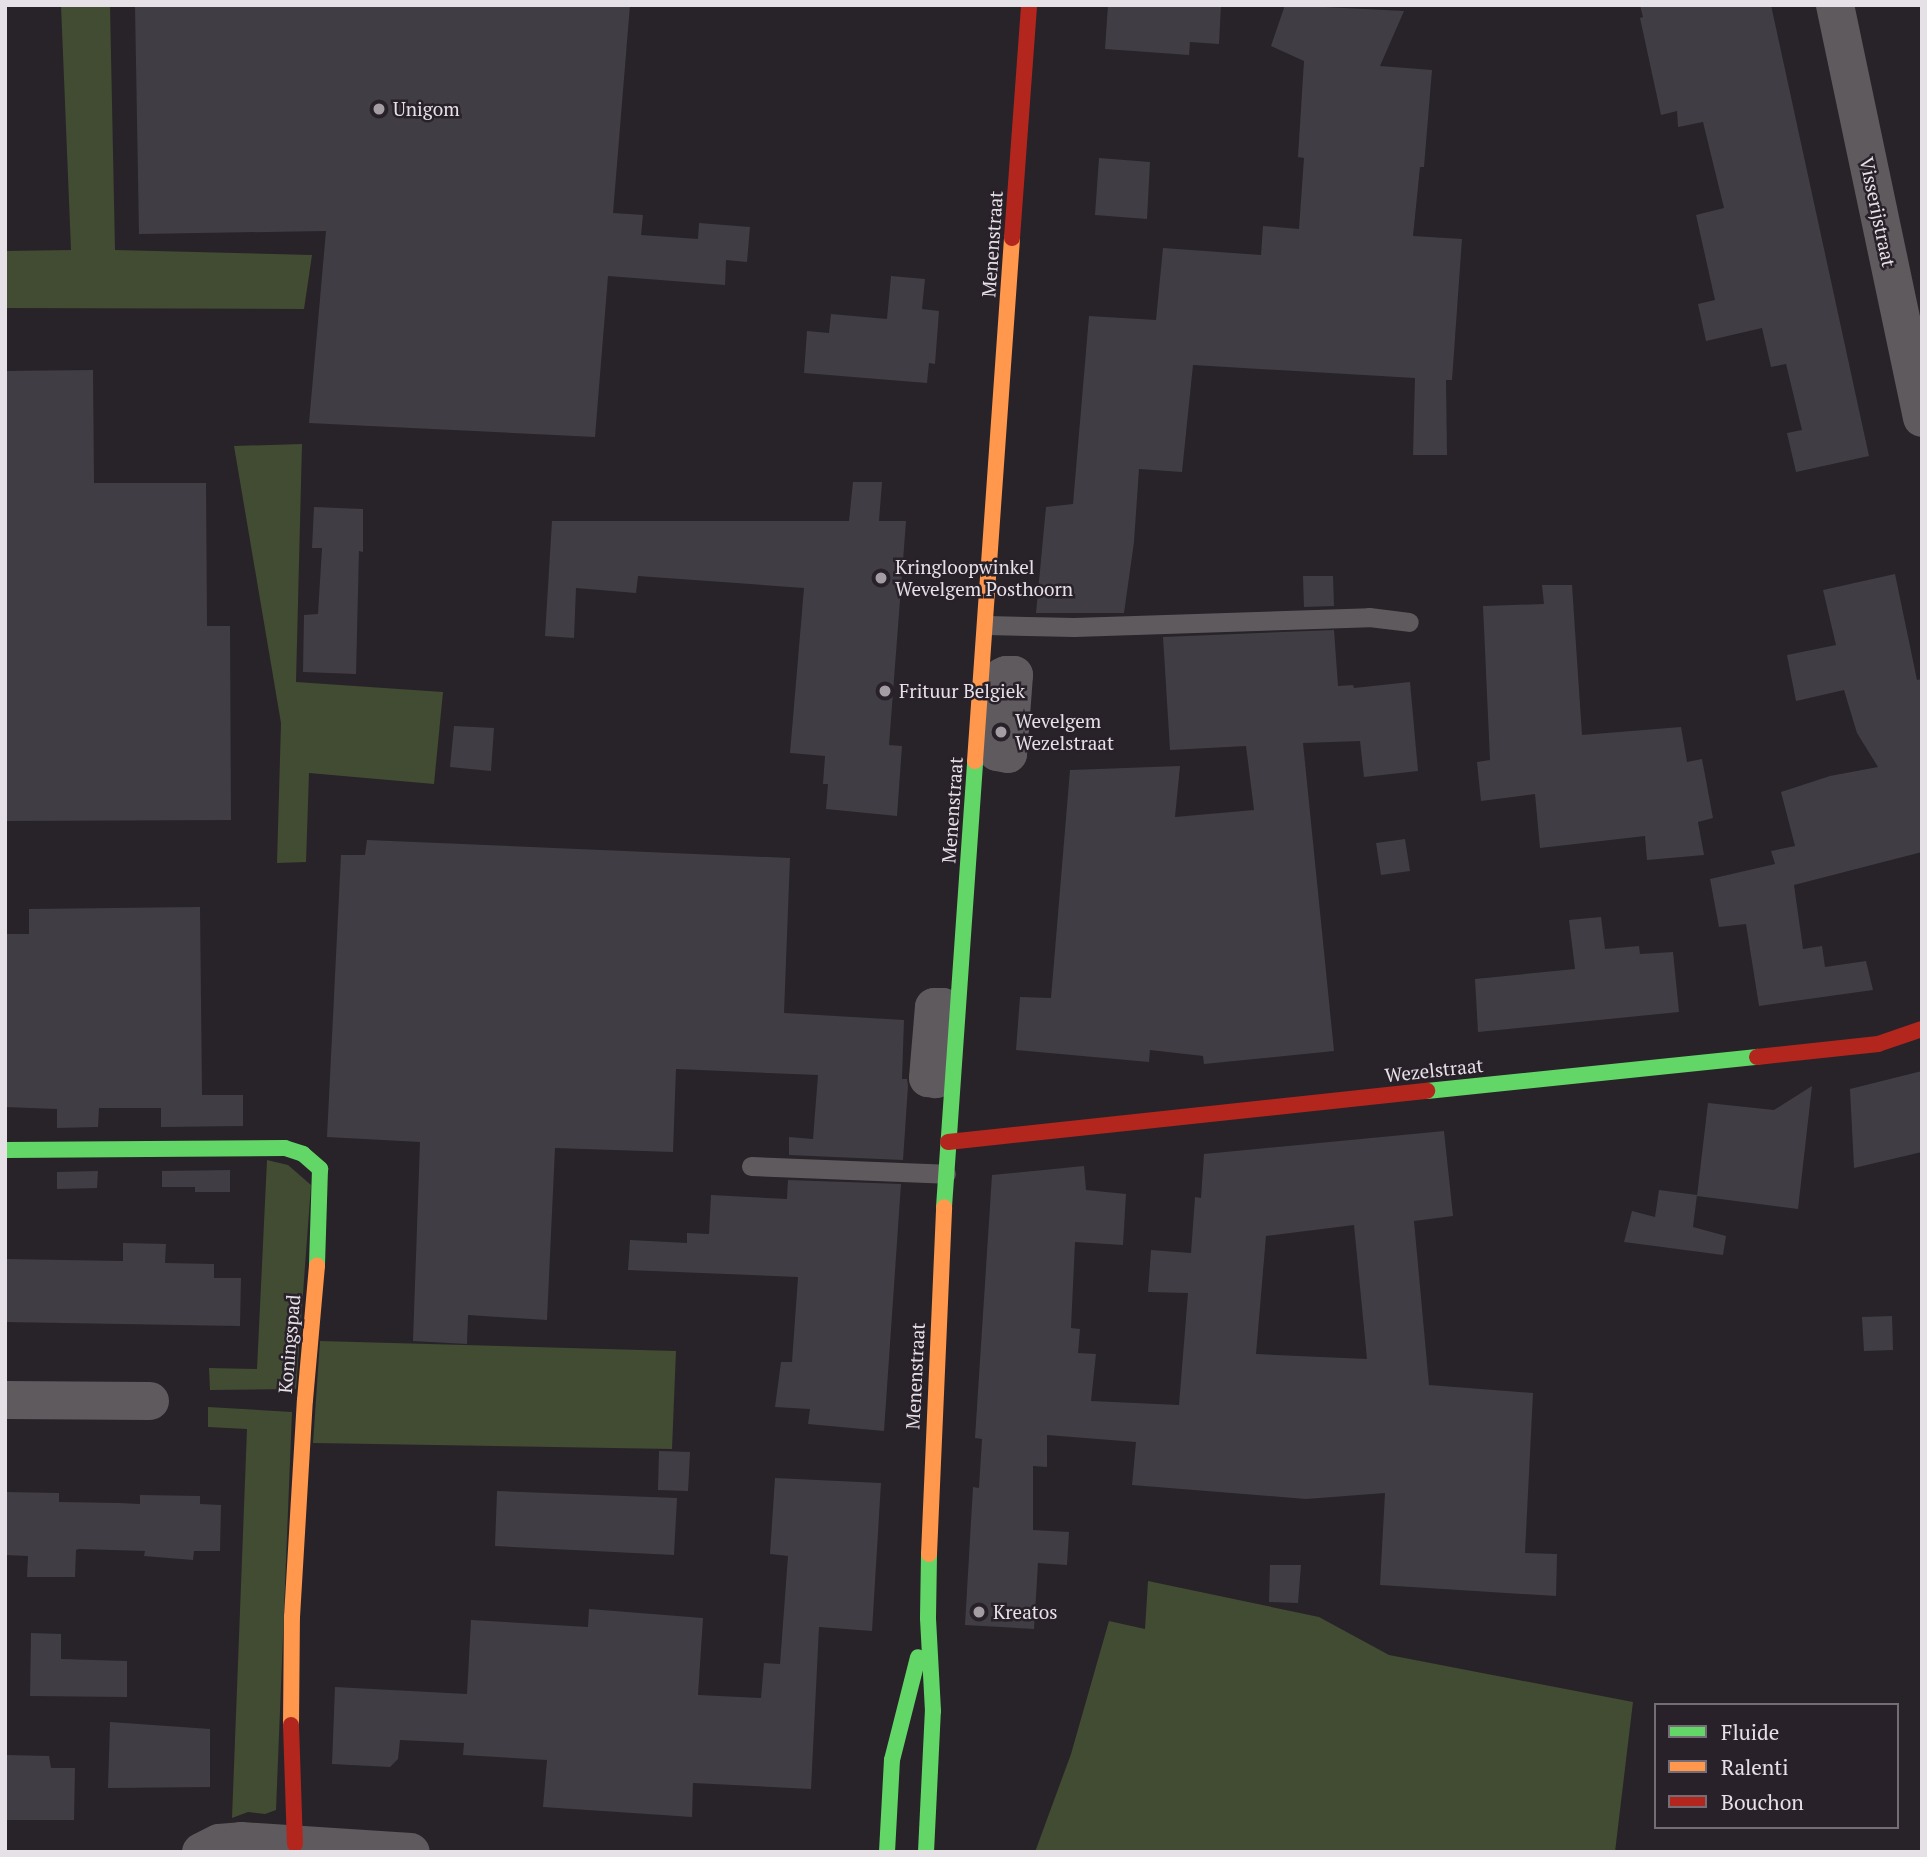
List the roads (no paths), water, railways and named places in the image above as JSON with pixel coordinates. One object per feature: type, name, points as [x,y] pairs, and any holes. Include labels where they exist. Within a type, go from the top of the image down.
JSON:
[{"type":"main road","name":"Menenstraat","points":[[926,1852],[933,1711],[928,1618],[930,1500],[946,1174],[1029,5]]},
{"type":"main road","name":"Wezelstraat","points":[[948,1142],[1878,1044],[1922,1029]]},
{"type":"main road","name":"Koningspad","points":[[5,1150],[285,1148],[303,1154],[320,1169],[320,1238],[305,1400],[292,1617],[291,1743],[295,1844]]},
{"type":"main road","name":"Menenstraat","points":[[887,1852],[892,1760],[928,1618]]},
{"type":"street","name":"Visserijstraat","points":[[1835,5],[1922,418]]},
{"type":"street","points":[[5,1400],[150,1401]]},
{"type":"street","points":[[201,1852],[219,1843],[241,1841],[411,1852]]},
{"type":"lane","points":[[986,625],[1074,627],[1369,617],[1409,622]]},
{"type":"lane","points":[[751,1166],[946,1174]]},
{"type":"place","name":"Unigom","points":[[379,109]]},
{"type":"place","name":"Kringloopwinkel Wevelgem Posthoorn","points":[[881,578]]},
{"type":"place","name":"Frituur Belgiek","points":[[885,691]]},
{"type":"place","name":"Wevelgem Wezelstraat","points":[[1001,732]]},
{"type":"place","name":"Kreatos","points":[[979,1612]]}]
